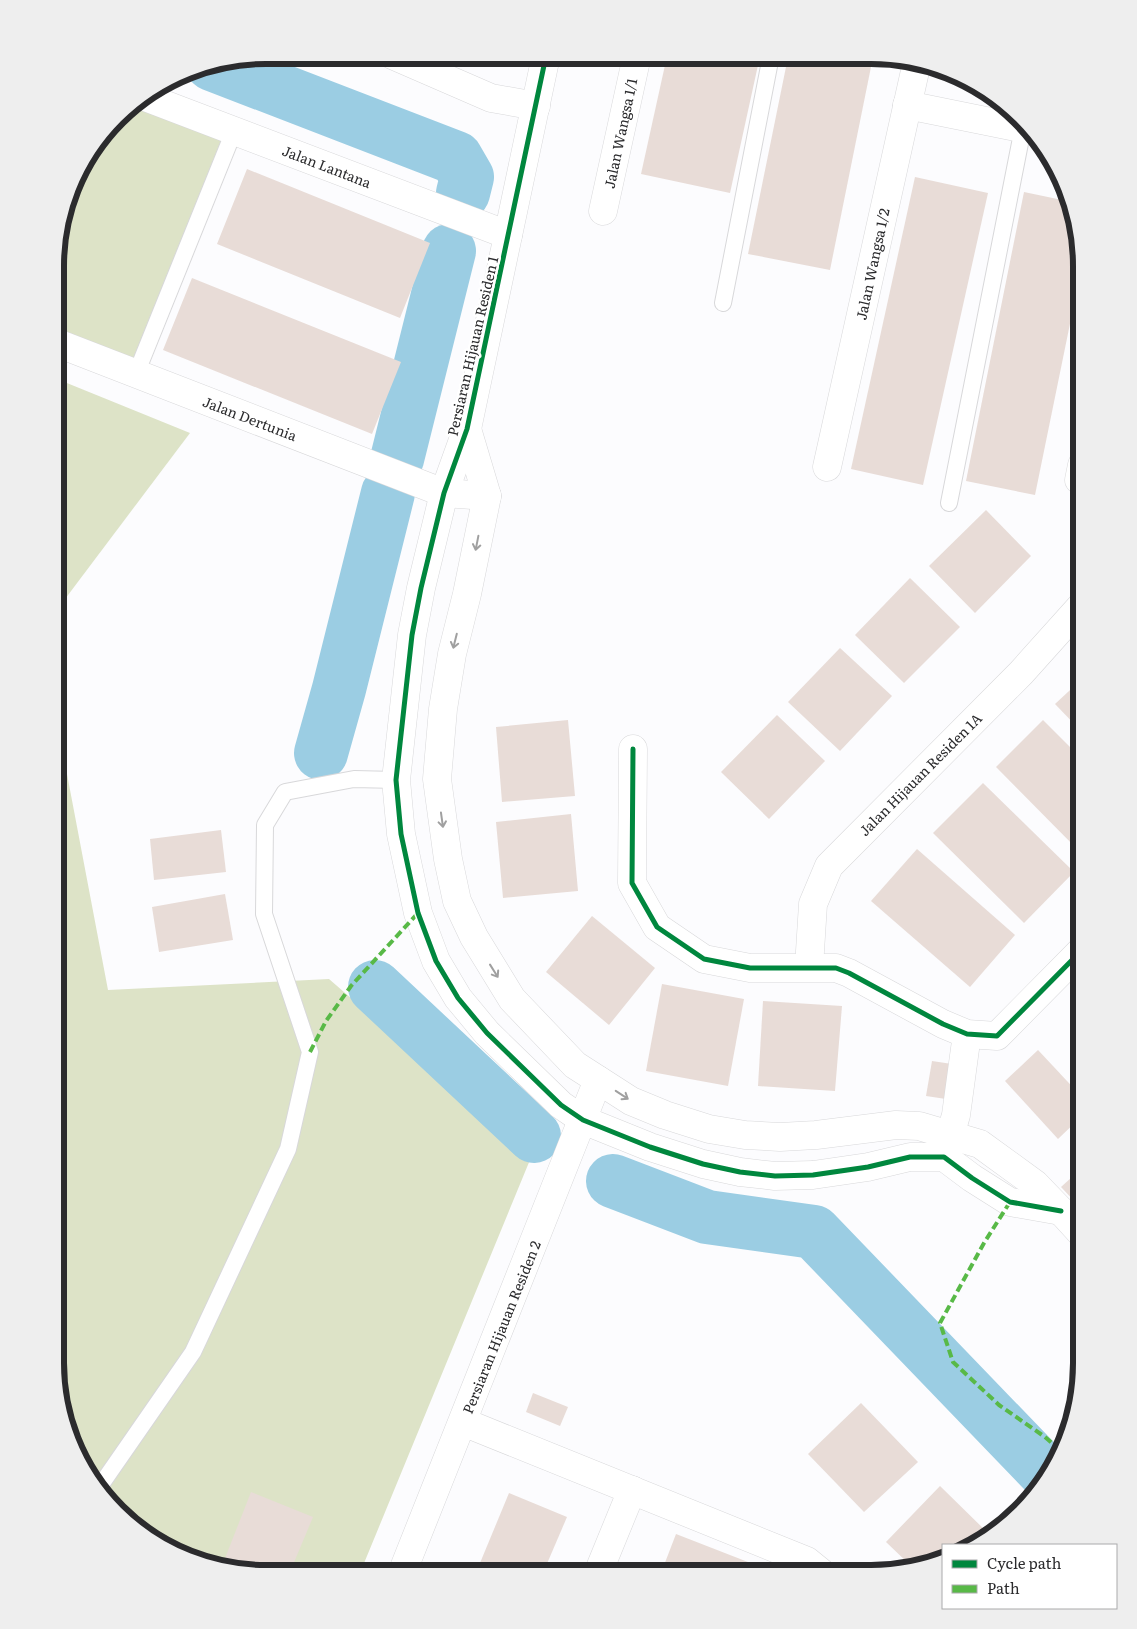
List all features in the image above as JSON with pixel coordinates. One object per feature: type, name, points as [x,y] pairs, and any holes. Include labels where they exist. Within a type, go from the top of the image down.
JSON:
[{"type":"street","points":[[413,64],[490,98],[536,106]]},
{"type":"street","name":"Persiaran Hijauan Residen 1","points":[[544,64],[467,429],[444,493],[421,588],[412,635],[396,780],[401,834],[418,912],[436,961],[458,998],[487,1033],[562,1105],[583,1120],[650,1147],[703,1164],[740,1172],[775,1176],[813,1175],[868,1167],[910,1157],[947,1145],[980,1144],[1035,1184],[1073,1224]]},
{"type":"street","name":"Jalan Wangsa 1/1","points":[[603,211],[635,64]]},
{"type":"street","name":"Jalan Wangsa 1/2","points":[[828,467],[915,69]]},
{"type":"street","name":"Jalan Lantana","points":[[151,99],[508,235]]},
{"type":"street","points":[[907,105],[1018,128]]},
{"type":"street","name":"Jalan Dertunia","points":[[64,346],[444,493],[487,496]]},
{"type":"street","name":"Persiaran Hijauan Residen 1","points":[[467,429],[487,496],[467,594],[452,654],[443,709],[438,779],[448,859],[457,902],[474,937],[512,999],[575,1065],[631,1101],[665,1115],[709,1129],[745,1135],[780,1137],[816,1135],[896,1124],[919,1126],[947,1145]]},
{"type":"street","name":"Jalan Hijauan Residen 1A","points":[[809,967],[813,904],[829,866],[1021,673],[1073,614]]},
{"type":"street","points":[[633,749],[632,883],[657,927],[704,959],[750,968],[836,968],[849,973],[943,1024],[967,1034],[997,1036],[1073,959]]},
{"type":"street","points":[[396,780],[438,779]]},
{"type":"street","points":[[947,1145],[956,1115],[967,1034]]},
{"type":"street","name":"Persiaran Hijauan Residen 2","points":[[405,1565],[598,1080]]},
{"type":"street","points":[[463,1422],[807,1561],[812,1565]]},
{"type":"street","points":[[601,1565],[632,1490]]},
{"type":"lane","points":[[723,303],[769,64]]},
{"type":"lane","points":[[136,374],[234,131]]},
{"type":"lane","points":[[949,503],[1023,133]]},
{"type":"lane","points":[[103,1482],[193,1352],[288,1149],[310,1052],[264,914],[265,825],[284,792],[354,779],[396,780]]},
{"type":"green space","points":[[141,106],[223,139],[133,361],[64,335],[64,252],[65,239],[74,201],[85,176],[105,143]]},
{"type":"green space","points":[[64,382],[190,433],[64,600]]},
{"type":"green space","points":[[64,774],[67,774],[108,990],[329,979],[532,1155],[363,1565],[239,1564],[188,1550],[153,1531],[123,1506],[98,1476],[74,1428],[65,1390],[64,1377]]},
{"type":"building","points":[[665,64],[758,64],[730,193],[641,174]]},
{"type":"building","points":[[787,64],[872,64],[830,270],[748,254]]},
{"type":"building","points":[[247,169],[430,243],[400,318],[217,244]]},
{"type":"building","points":[[915,177],[988,193],[923,485],[851,469]]},
{"type":"building","points":[[1024,192],[1063,200],[1072,239],[1073,309],[1035,495],[966,481]]},
{"type":"building","points":[[192,278],[401,362],[372,434],[163,350]]},
{"type":"building","points":[[986,510],[1031,556],[975,613],[929,566]]},
{"type":"building","points":[[910,578],[960,627],[904,683],[855,635]]},
{"type":"building","points":[[840,648],[892,696],[840,751],[788,702]]},
{"type":"building","points":[[1073,687],[1073,723],[1055,704]]},
{"type":"building","points":[[777,715],[825,761],[769,819],[721,772]]},
{"type":"building","points":[[568,720],[575,796],[502,802],[496,727]]},
{"type":"building","points":[[1043,720],[1073,750],[1073,845],[996,767]]},
{"type":"building","points":[[983,783],[1073,873],[1024,923],[933,833]]},
{"type":"building","points":[[571,814],[578,891],[503,898],[496,822]]},
{"type":"building","points":[[221,830],[226,872],[154,880],[150,839]]},
{"type":"building","points":[[917,849],[1015,935],[970,987],[871,901]]},
{"type":"building","points":[[225,894],[233,940],[159,952],[152,907]]},
{"type":"building","points":[[592,916],[655,968],[609,1025],[546,972]]},
{"type":"building","points":[[662,984],[744,999],[728,1086],[646,1071]]},
{"type":"building","points":[[763,1001],[842,1006],[835,1091],[758,1086]]},
{"type":"building","points":[[1038,1050],[1073,1087],[1073,1125],[1058,1139],[1005,1081]]},
{"type":"building","points":[[932,1061],[952,1064],[946,1099],[926,1096]]},
{"type":"building","points":[[1072,1177],[1073,1200],[1061,1187]]},
{"type":"building","points":[[533,1393],[568,1407],[560,1426],[526,1412]]},
{"type":"building","points":[[861,1403],[918,1462],[864,1512],[808,1454]]},
{"type":"building","points":[[940,1486],[985,1530],[961,1544],[942,1544],[942,1553],[907,1562],[886,1542]]},
{"type":"building","points":[[251,1492],[313,1517],[293,1565],[252,1565],[224,1561]]},
{"type":"building","points":[[509,1493],[567,1517],[546,1565],[485,1565],[480,1563]]},
{"type":"building","points":[[676,1534],[756,1565],[664,1565]]},
{"type":"waterway","points":[[224,69],[456,158],[467,177],[463,193]]},
{"type":"waterway","points":[[397,459],[449,251]]},
{"type":"waterway","points":[[321,753],[388,493]]},
{"type":"waterway","points":[[375,987],[534,1136]]},
{"type":"waterway","points":[[613,1181],[707,1217],[814,1232],[1043,1470]]},
{"type":"marked path","points":[[310,1052],[326,1021],[351,986],[418,913]]},
{"type":"marked path","points":[[1010,1202],[984,1243],[940,1323],[953,1362],[999,1405],[1055,1446]]},
{"type":"cycle path","points":[[544,64],[467,429],[444,493],[421,588],[412,635],[396,780],[401,834],[418,913],[436,961],[458,998],[487,1033],[561,1105],[583,1120],[650,1147],[703,1164],[740,1172],[775,1176],[813,1175],[868,1167],[910,1157],[944,1157],[972,1178],[1010,1202],[1061,1211]]},
{"type":"cycle path","points":[[633,749],[632,883],[657,927],[704,959],[750,968],[836,968],[849,973],[943,1024],[967,1034],[997,1036],[1073,959]]}]
